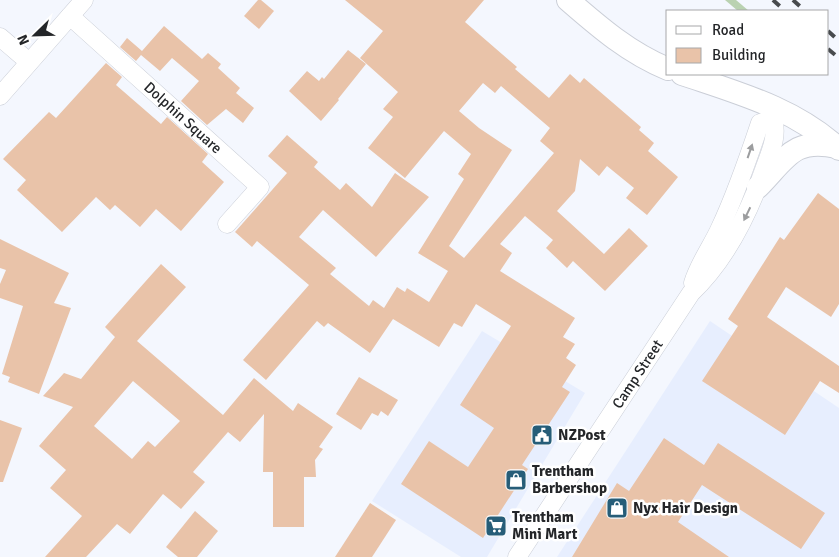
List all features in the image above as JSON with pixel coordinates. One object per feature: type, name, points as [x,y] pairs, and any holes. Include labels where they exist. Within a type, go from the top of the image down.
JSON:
[{"type":"street","points":[[0,96],[84,0]]},
{"type":"street","points":[[568,0],[614,39],[638,55],[666,68]]},
{"type":"street","name":"Dolphin Square","points":[[70,16],[260,187],[227,224]]},
{"type":"street","points":[[0,37],[28,62]]},
{"type":"street","points":[[684,75],[817,130],[838,148]]},
{"type":"street","name":"Camp Street","points":[[517,557],[691,292],[704,280],[741,226],[758,187],[777,132],[775,113],[760,123],[737,189],[719,230],[696,273],[691,292]]},
{"type":"street","points":[[758,187],[787,155],[796,149],[810,144],[838,148]]},
{"type":"shaded area","points":[[710,321],[839,408],[839,557],[557,557]]},
{"type":"shaded area","points":[[482,331],[585,393],[487,557],[461,557],[372,501]]},
{"type":"green space","points":[[725,0],[736,0],[748,10],[737,10]]},
{"type":"building","points":[[258,0],[261,0],[274,11],[259,29],[244,16]]},
{"type":"building","points":[[345,0],[484,0],[465,22],[517,67],[515,69],[549,98],[570,74],[580,83],[584,78],[641,127],[639,130],[654,143],[648,151],[678,177],[647,215],[626,198],[634,188],[607,166],[599,176],[580,159],[575,191],[557,211],[604,254],[629,228],[648,246],[605,291],[573,261],[567,268],[546,248],[553,240],[525,216],[500,244],[512,253],[500,271],[575,318],[563,337],[575,344],[566,358],[576,365],[562,387],[570,392],[522,465],[528,469],[483,538],[401,484],[429,441],[468,467],[494,428],[460,405],[511,326],[476,304],[462,327],[454,323],[439,347],[393,319],[370,353],[328,323],[324,327],[317,321],[266,380],[243,360],[309,285],[257,241],[252,247],[235,232],[287,173],[268,156],[287,135],[318,162],[314,167],[340,190],[346,183],[372,207],[395,173],[429,197],[376,257],[323,210],[299,237],[336,268],[330,274],[369,306],[373,300],[384,308],[397,287],[405,292],[407,288],[429,302],[448,271],[418,253],[464,179],[458,174],[471,154],[444,131],[405,178],[368,148],[393,117],[383,109],[398,92],[360,58],[383,31]],"holes":[[[483,83],[495,93],[501,86],[550,128],[540,141],[554,153],[464,258],[449,246],[512,150],[479,128],[459,111]]]},
{"type":"building","points":[[164,26],[202,59],[208,53],[221,64],[218,68],[240,88],[236,93],[254,108],[243,123],[226,109],[207,125],[181,101],[199,81],[172,58],[160,71],[141,55],[136,61],[120,47],[127,38],[142,51]]},
{"type":"building","points":[[348,50],[366,64],[321,121],[289,91],[307,71],[319,81],[322,77],[324,79]]},
{"type":"building","points":[[106,63],[122,77],[116,85],[161,124],[167,117],[208,154],[202,162],[224,182],[181,231],[156,209],[140,227],[115,205],[110,210],[96,197],[62,232],[17,190],[26,180],[3,159],[49,112],[56,118]]},
{"type":"building","points":[[818,193],[839,209],[839,304],[831,317],[786,287],[767,317],[839,366],[839,393],[820,381],[785,435],[702,381],[738,326],[728,319],[780,237],[784,240]]},
{"type":"building","points":[[0,239],[69,273],[54,303],[71,308],[39,394],[8,382],[10,377],[2,374],[23,306],[0,298],[0,284],[6,270],[0,268]]},
{"type":"building","points":[[161,264],[186,287],[137,341],[223,415],[254,378],[293,411],[298,403],[333,427],[319,447],[323,449],[315,460],[316,477],[304,477],[304,527],[273,527],[273,472],[263,472],[264,414],[240,442],[228,432],[193,472],[205,482],[181,509],[163,494],[130,534],[117,524],[86,557],[45,557],[82,516],[50,488],[66,470],[39,446],[73,407],[43,396],[64,373],[81,379],[115,337],[105,327]],"holes":[[[133,381],[180,421],[155,447],[148,441],[132,459],[94,426]]]},
{"type":"building","points":[[359,377],[398,400],[388,416],[381,411],[378,416],[372,413],[361,430],[336,414]]},
{"type":"building","points":[[0,420],[22,428],[3,482],[0,482]]},
{"type":"building","points":[[664,438],[704,465],[718,443],[825,513],[801,549],[702,485],[678,522],[729,557],[572,557],[617,483],[629,491]]},
{"type":"building","points":[[370,503],[396,520],[372,557],[335,557]]},
{"type":"building","points":[[195,511],[218,531],[197,557],[178,557],[166,547]]},
{"type":"railway","points":[[773,0],[784,10]]},
{"type":"railway","points":[[793,0],[804,10]]},
{"type":"railway","points":[[829,32],[839,41]]},
{"type":"railway","points":[[829,50],[839,58]]},
{"type":"place","name":"NZPost","points":[[542,435]]},
{"type":"place","name":"Trentham Barbershop","points":[[516,480]]},
{"type":"place","name":"Nyx Hair Design","points":[[617,508]]},
{"type":"place","name":"Trentham Mini Mart","points":[[496,526]]}]
